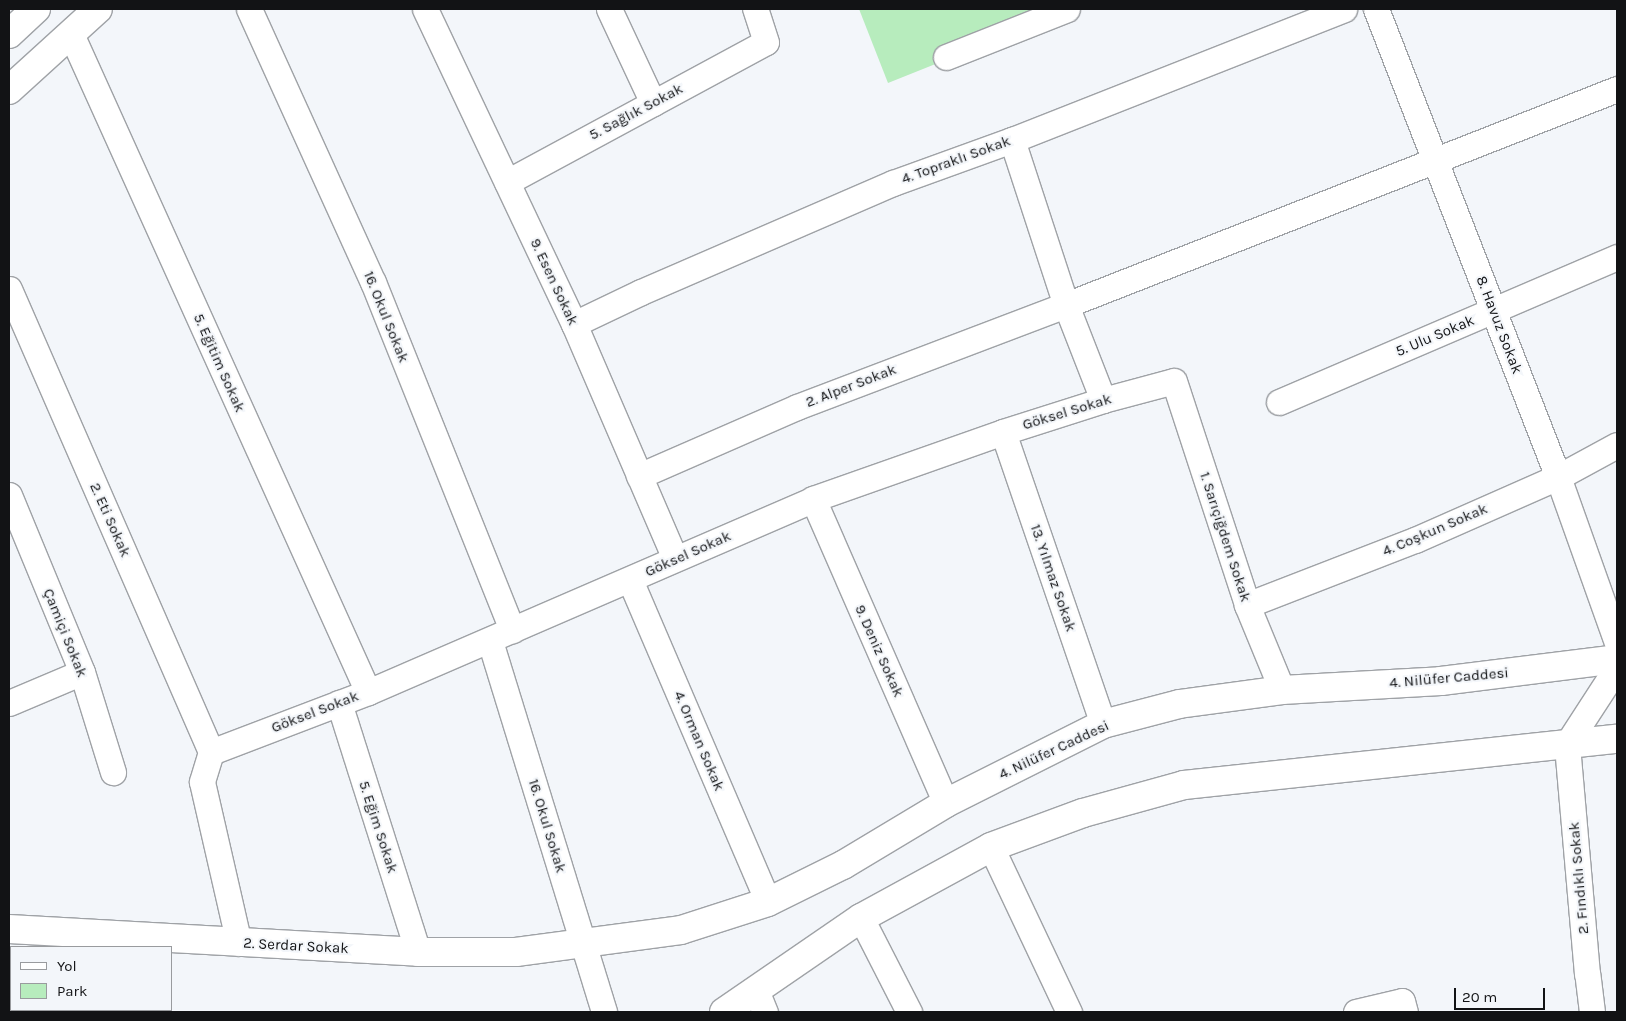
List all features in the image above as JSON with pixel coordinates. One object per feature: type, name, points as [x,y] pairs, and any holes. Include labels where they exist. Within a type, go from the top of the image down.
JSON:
[{"type":"main road","points":[[9,34],[36,9]]},
{"type":"main road","points":[[9,90],[98,9]]},
{"type":"main road","name":"4. Nilüfer Caddesi","points":[[584,943],[681,930],[768,902],[843,865],[946,803],[1103,724],[1179,704],[1282,690],[1441,681],[1617,659]]},
{"type":"main road","points":[[724,1012],[761,1001],[861,918],[992,847],[1083,813],[1184,785],[1617,738]]},
{"type":"main road","name":"2. Serdar Sokak","points":[[9,929],[418,952],[516,952],[584,943]]},
{"type":"main road","points":[[98,1011],[112,1012]]},
{"type":"street","name":"16. Okul Sokak","points":[[249,9],[373,282],[512,630]]},
{"type":"street","name":"9. Esen Sokak","points":[[425,9],[574,324],[675,558]]},
{"type":"street","points":[[609,9],[653,102]]},
{"type":"street","name":"5. Sağlık Sokak","points":[[507,182],[766,42],[755,9]]},
{"type":"street","points":[[946,57],[1067,9]]},
{"type":"street","name":"4. Topraklı Sokak","points":[[574,324],[640,292],[892,183],[1012,140],[1344,9]]},
{"type":"street","name":"8. Havuz Sokak","points":[[1376,9],[1558,477],[1617,643]]},
{"type":"street","name":"5. Eğitim Sokak","points":[[71,34],[368,692]]},
{"type":"street","name":"2. Alper Sokak","points":[[639,476],[797,407],[1066,305],[1617,89]]},
{"type":"street","points":[[1012,140],[1066,305],[1103,400]]},
{"type":"street","name":"5. Ulu Sokak","points":[[1280,402],[1617,257]]},
{"type":"street","name":"2. Eti Sokak","points":[[9,289],[211,752]]},
{"type":"street","name":"Göksel Sokak","points":[[211,752],[368,692],[813,499],[1003,432],[1103,400],[1174,381]]},
{"type":"street","name":"1. Sarıçiğdem Sokak","points":[[1174,381],[1247,605],[1282,690]]},
{"type":"street","name":"13. Yılmaz Sokak","points":[[1003,432],[1103,724]]},
{"type":"street","name":"4. Coşkun Sokak","points":[[1247,605],[1415,540],[1558,477],[1617,446]]},
{"type":"street","name":"Çamiçi Sokak","points":[[9,496],[82,672],[113,772]]},
{"type":"street","name":"9. Deniz Sokak","points":[[813,499],[946,803]]},
{"type":"street","name":"4. Orman Sokak","points":[[630,580],[768,902]]},
{"type":"street","name":"16. Okul Sokak","points":[[490,640],[604,1012]]},
{"type":"street","points":[[1568,744],[1617,667]]},
{"type":"street","points":[[9,703],[82,672]]},
{"type":"street","name":"5. Eğim Sokak","points":[[339,703],[418,952]]},
{"type":"street","name":"2. Fındıklı Sokak","points":[[1568,744],[1587,974],[1592,1012]]},
{"type":"street","points":[[211,752],[202,782],[239,943]]},
{"type":"street","points":[[992,847],[1069,1012]]},
{"type":"street","points":[[861,918],[909,1012]]},
{"type":"street","points":[[1356,1012],[1404,1007]]},
{"type":"green space","points":[[859,9],[1073,9],[888,83]]}]
